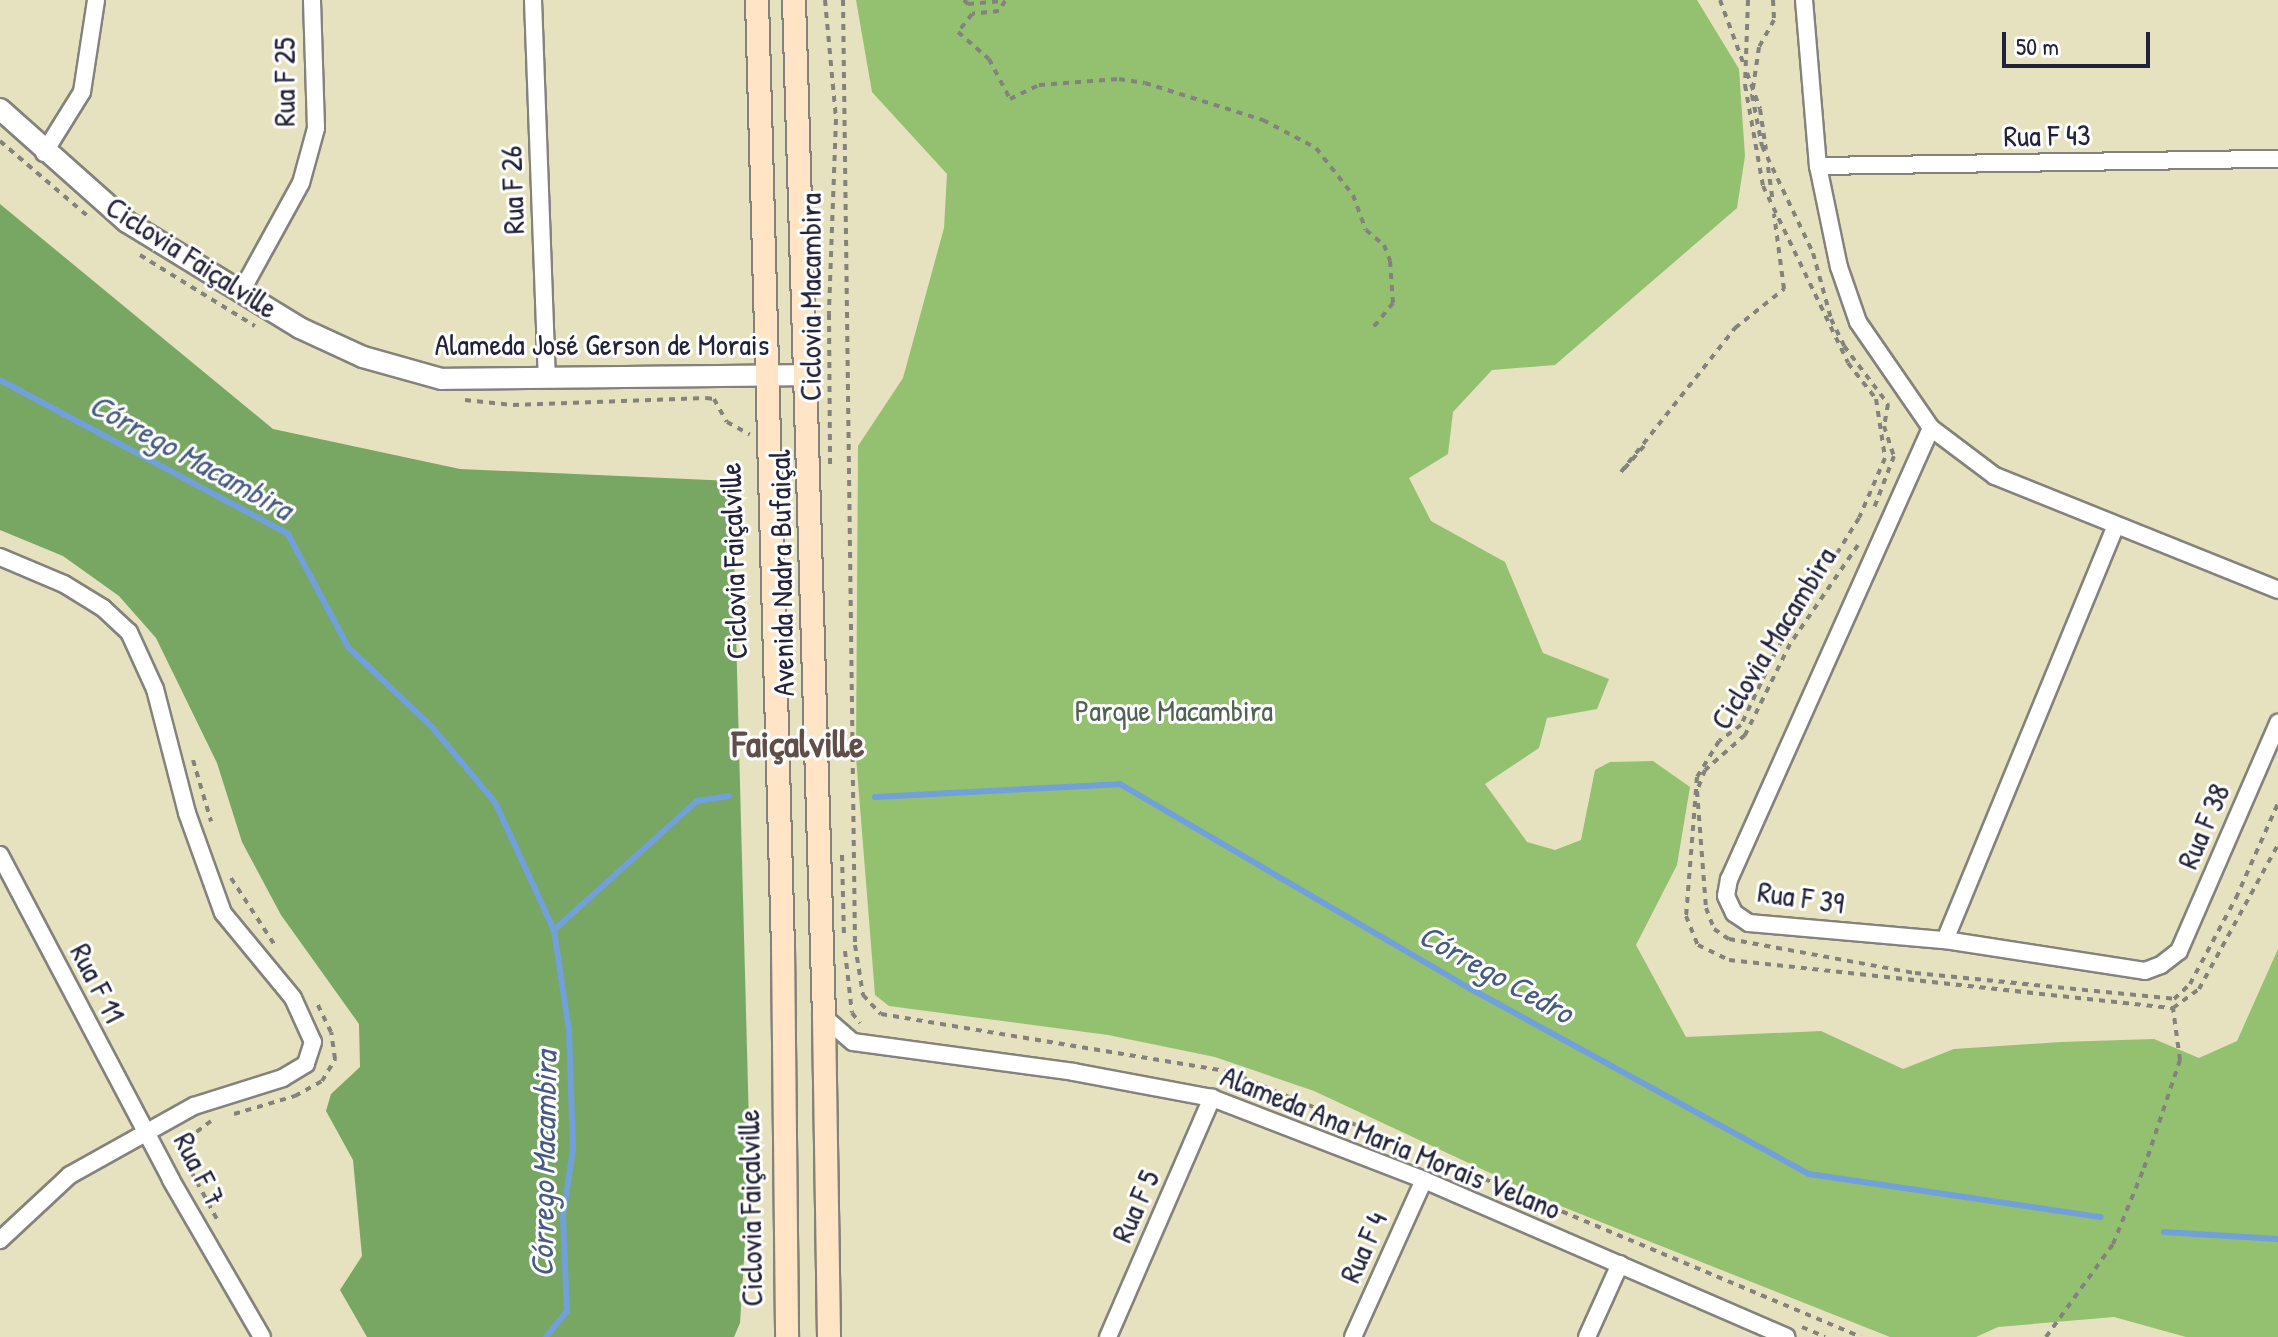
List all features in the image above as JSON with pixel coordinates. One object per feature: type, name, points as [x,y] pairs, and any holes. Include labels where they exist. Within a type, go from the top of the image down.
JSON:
[{"type":"main road","name":"Avenida Nadra Bufaiçal","points":[[757,0],[769,374],[787,1337]]},
{"type":"main road","name":"Avenida Nadra Bufaiçal","points":[[794,0],[824,1017],[829,1337]]},
{"type":"street","points":[[44,153],[82,92],[96,0]]},
{"type":"street","name":"Rua F 25","points":[[241,292],[301,183],[316,128],[312,0]]},
{"type":"street","name":"Rua F 26","points":[[533,0],[547,378]]},
{"type":"street","points":[[1804,0],[1818,166],[1839,267],[1858,322],[1931,428],[1995,476],[2115,527],[2278,590]]},
{"type":"street","name":"Alameda José Gerson de Morais","points":[[0,109],[44,153],[127,222],[300,328],[363,357],[442,379],[806,375]]},
{"type":"street","name":"Rua F 43","points":[[1818,166],[2278,159]]},
{"type":"street","name":"Rua F 39","points":[[1931,428],[1729,879],[1726,896],[1734,913],[1749,923],[1945,940]]},
{"type":"street","points":[[1945,940],[2115,527]]},
{"type":"street","name":"Rua F 7","points":[[0,557],[64,584],[103,608],[129,632],[155,689],[187,813],[223,913],[308,1022],[313,1042],[306,1064],[283,1078],[194,1106],[150,1135],[262,1337]]},
{"type":"street","name":"Rua F 38","points":[[1945,940],[2145,971],[2179,951],[2278,723]]},
{"type":"street","name":"Rua F 11","points":[[0,855],[150,1135]]},
{"type":"street","name":"Alameda Ana Maria Morais Velano","points":[[824,1017],[853,1042],[1074,1072],[1212,1098],[1424,1180],[1787,1337]]},
{"type":"street","name":"Rua F 5","points":[[1108,1337],[1212,1098]]},
{"type":"street","points":[[0,1240],[70,1175],[150,1135]]},
{"type":"street","name":"Rua F 4","points":[[1353,1337],[1424,1180]]},
{"type":"street","points":[[1587,1337],[1620,1264]]},
{"type":"path","name":"Ciclovia Macambira","points":[[825,0],[836,119],[829,314],[830,470]]},
{"type":"path","points":[[843,0],[855,945],[863,995],[881,1014],[1230,1072],[1861,1337]]},
{"type":"path","points":[[964,0],[968,4],[1005,1],[999,11],[972,14],[958,32],[989,59],[1010,99],[1039,85],[1119,79],[1145,83],[1263,120],[1316,148],[1353,195],[1366,230],[1384,245],[1390,261],[1393,303],[1373,328]]},
{"type":"path","points":[[1644,446],[1621,472],[1735,328],[1784,289],[1760,109],[1720,0]]},
{"type":"path","points":[[1748,0],[1745,85],[1763,186],[1848,363],[1876,399],[1885,458],[1859,518],[1776,651],[1741,725],[1719,741],[1697,777],[1686,916],[1698,945],[1729,960],[2173,1008],[2199,989],[2278,845]]},
{"type":"path","points":[[1773,0],[1774,20],[1759,47],[1755,108],[1779,190],[1813,253],[1831,319],[1844,346],[1888,404],[1884,426],[1894,456],[1871,517]]},
{"type":"path","name":"Ciclovia Faiçalville","points":[[0,141],[92,220]]},
{"type":"path","name":"Ciclovia Faiçalville","points":[[130,248],[263,330]]},
{"type":"path","name":"Ciclovia Faiçalville","points":[[461,400],[513,405],[706,398],[714,399],[727,422],[751,436]]},
{"type":"path","name":"Ciclovia Macambira","points":[[1860,543],[1834,573],[1790,644],[1745,735],[1705,770],[1697,791],[1706,908],[1714,929],[1729,939],[1915,973],[2174,999],[2190,984],[2236,898],[2278,803]]},
{"type":"path","points":[[189,750],[214,832]]},
{"type":"path","points":[[842,846],[847,979],[852,1013],[861,1024]]},
{"type":"path","points":[[228,871],[275,946]]},
{"type":"path","points":[[220,1226],[191,1171],[186,1152],[194,1134],[208,1122],[295,1096],[322,1081],[335,1059],[331,1032],[312,996]]},
{"type":"path","points":[[2046,1337],[2113,1244],[2144,1168],[2180,1060],[2173,1008]]},
{"type":"green space","name":"Parque Macambira","points":[[856,0],[1697,0],[1739,69],[1745,156],[1737,208],[1555,365],[1492,370],[1453,412],[1448,454],[1409,478],[1431,521],[1505,562],[1543,653],[1609,679],[1597,709],[1547,718],[1539,748],[1485,784],[1527,842],[1555,850],[1581,840],[1595,770],[1610,762],[1653,761],[1690,787],[1677,865],[1636,945],[1686,1037],[1821,1031],[1903,1069],[1954,1049],[2061,1042],[2154,1039],[2199,1058],[2237,1041],[2278,949],[2278,1337],[2186,1337],[2114,1317],[1998,1327],[1976,1337],[1890,1337],[1563,1207],[1314,1091],[1215,1057],[1108,1035],[889,1006],[875,995],[856,757],[858,446],[903,378],[944,228],[947,174],[872,92]]},
{"type":"green space","points":[[0,204],[273,429],[460,469],[732,481],[750,1163],[740,1323],[734,1337],[367,1337],[340,1290],[362,1256],[353,1160],[326,1111],[331,1094],[360,1067],[359,1024],[281,915],[242,842],[217,763],[156,638],[119,596],[63,556],[0,530]]},
{"type":"waterway","name":"Córrego Macambira","points":[[0,380],[288,534],[348,647],[432,727],[495,802],[554,930],[569,1030],[573,1149],[563,1217],[567,1311],[546,1337]]},
{"type":"waterway","name":"Córrego Cedro","points":[[875,797],[1120,784],[1460,983],[1809,1174],[2101,1217]]},
{"type":"waterway","name":"Córrego Cedro","points":[[554,930],[697,801],[729,796]]},
{"type":"waterway","name":"Córrego Cedro","points":[[2164,1232],[2278,1239]]},
{"type":"district","name":"Faiçalville","points":[[798,744]]}]
